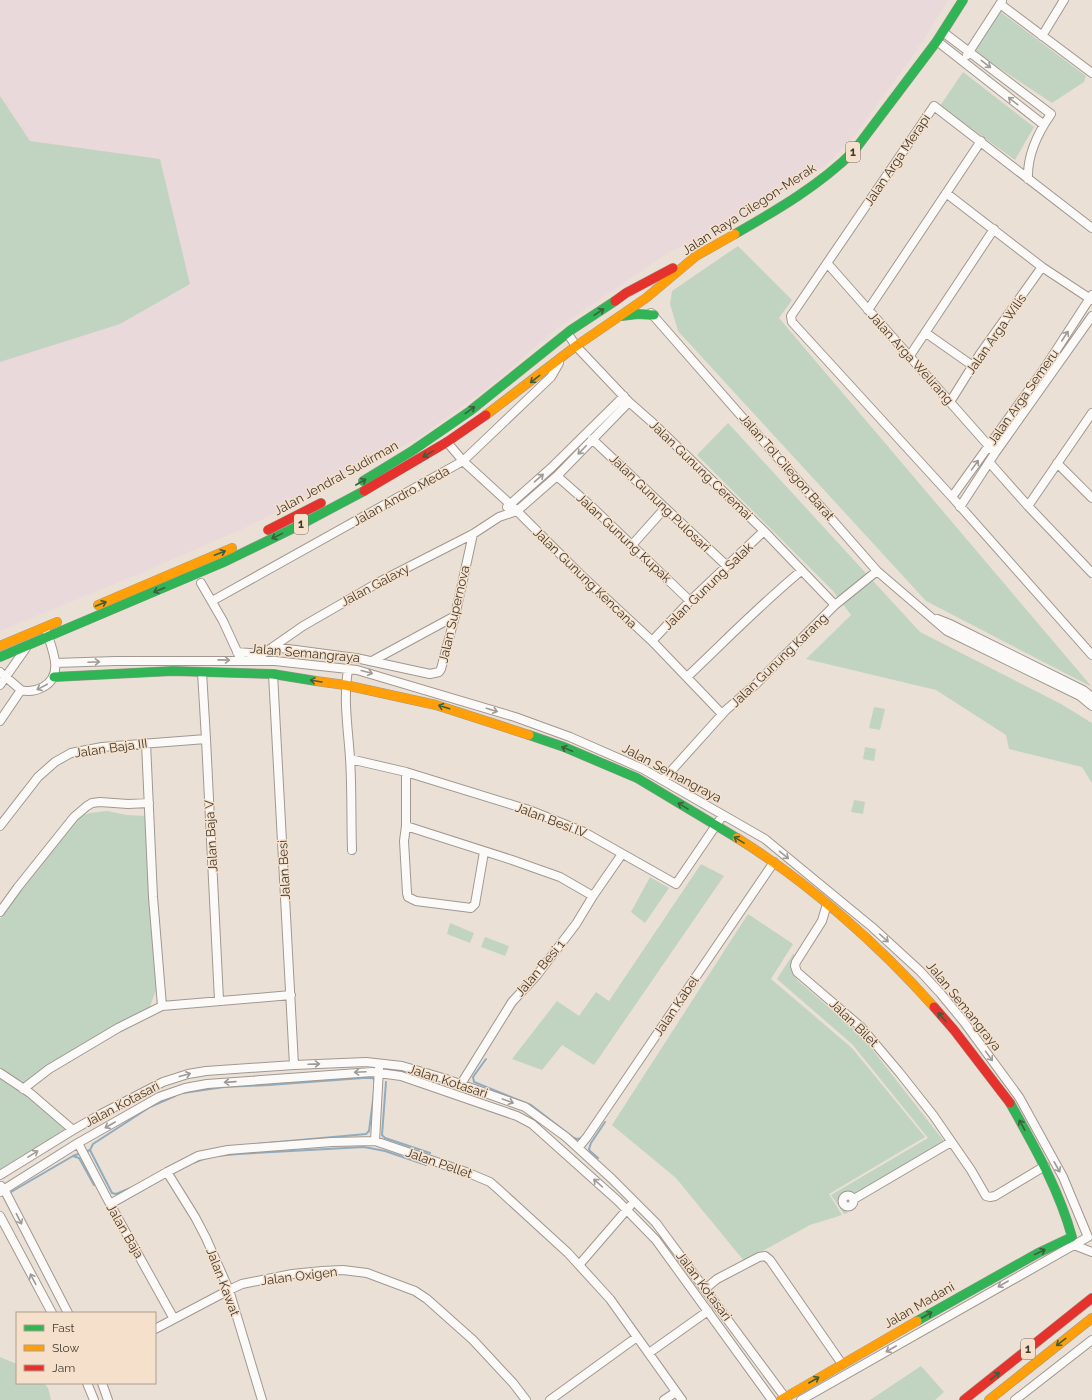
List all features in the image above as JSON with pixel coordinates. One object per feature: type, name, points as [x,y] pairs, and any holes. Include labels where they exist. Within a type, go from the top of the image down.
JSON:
[{"type":"main road","name":"Jalan Raya Cilegon-Merak","points":[[661,286],[696,256],[761,219],[812,186],[842,163],[870,131],[937,41],[963,0]]},
{"type":"main road","name":"Jalan Jendral Sudirman","points":[[356,485],[412,451],[470,411],[568,334],[626,293],[696,256]]},
{"type":"main road","name":"1","points":[[0,646],[36,631],[46,632],[224,562],[300,525],[366,490],[448,442],[504,402],[576,346],[620,317],[661,286]]},
{"type":"main road","points":[[620,317],[654,310],[661,286]]},
{"type":"main road","name":"Jalan Jendral Sudirman","points":[[263,532],[332,497]]},
{"type":"main road","points":[[92,607],[249,540]]},
{"type":"main road","name":"1","points":[[4,656],[27,647],[65,619]]},
{"type":"main road","name":"Jalan Semangraya","points":[[54,677],[173,671],[273,674],[345,686],[436,705],[564,747],[637,778],[762,853],[837,912],[908,978],[954,1030],[1009,1102],[1045,1166],[1067,1218],[1073,1241]]},
{"type":"main road","name":"Jalan Madani","points":[[784,1399],[842,1364],[1031,1257],[1073,1241]]},
{"type":"main road","name":"1","points":[[964,1400],[1092,1298]]},
{"type":"main road","name":"1","points":[[989,1400],[1092,1318]]},
{"type":"street","points":[[1042,36],[1064,0]]},
{"type":"street","points":[[963,61],[1001,2],[1042,36],[1092,73]]},
{"type":"street","points":[[943,32],[1051,114],[1035,142],[1030,155],[1028,179]]},
{"type":"street","points":[[937,41],[1044,125]]},
{"type":"street","name":"Jalan Arga Merapi","points":[[952,497],[792,322],[791,316],[934,106],[1092,228]]},
{"type":"street","points":[[868,310],[981,142]]},
{"type":"street","points":[[946,193],[1042,267],[1091,298]]},
{"type":"street","points":[[909,357],[994,229]]},
{"type":"street","name":"Jalan Arga Welirang","points":[[826,264],[988,446],[996,453]]},
{"type":"street","name":"Jalan Arga Wilis","points":[[950,402],[972,366],[1042,267]]},
{"type":"street","points":[[637,287],[642,301]]},
{"type":"street","points":[[626,293],[642,301],[654,310]]},
{"type":"street","name":"Jalan Arga Semeru","points":[[952,497],[1044,369],[1091,298]]},
{"type":"street","name":"Jalan Tol Cilegon Barat","points":[[654,310],[877,571],[948,631],[1080,696],[1092,706]]},
{"type":"street","name":"Jalan Arga Semeru","points":[[960,507],[1092,316]]},
{"type":"street","points":[[926,333],[972,366]]},
{"type":"street","name":"Jalan Gunung Ceremai","points":[[568,334],[576,346],[626,399],[654,424],[764,531],[835,605]]},
{"type":"street","name":"Jalan Andro Meda","points":[[212,601],[464,461],[551,378],[562,357]]},
{"type":"street","name":"Jalan Galaxy","points":[[254,660],[303,626],[381,581],[473,534],[499,517],[517,511],[557,476],[592,439],[626,399]]},
{"type":"street","name":"Jalan Galaxy","points":[[499,517],[510,504],[626,399]]},
{"type":"street","points":[[1028,506],[1092,413]]},
{"type":"street","name":"Jalan Gunung Pulosari","points":[[592,439],[727,566]]},
{"type":"street","name":"Jalan Gunung Kencana","points":[[448,442],[464,461],[510,504],[583,577],[652,641],[722,714]]},
{"type":"street","points":[[990,462],[1028,506],[1092,573]]},
{"type":"street","points":[[1058,462],[1092,498]]},
{"type":"street","name":"Jalan Gunung Kupak","points":[[557,476],[592,507],[690,601]]},
{"type":"street","points":[[952,497],[1092,655]]},
{"type":"street","points":[[632,545],[665,508]]},
{"type":"street","name":"Jalan Gunung Salak","points":[[652,641],[690,601],[764,531]]},
{"type":"street","name":"Jalan Supernova","points":[[372,661],[430,674],[439,672],[455,616],[473,534]]},
{"type":"street","points":[[687,677],[768,599],[801,571]]},
{"type":"street","name":"Jalan Gunung Karang","points":[[663,780],[722,714],[755,685],[835,605],[877,571]]},
{"type":"street","points":[[201,583],[223,621],[241,660]]},
{"type":"street","points":[[273,647],[372,661],[455,616]]},
{"type":"street","points":[[930,617],[950,624],[1083,690],[1092,697]]},
{"type":"street","points":[[0,685],[3,674],[27,647],[36,631]]},
{"type":"street","points":[[3,674],[24,691],[38,690],[47,685],[54,677],[55,664],[46,632]]},
{"type":"street","points":[[0,665],[4,656],[16,639]]},
{"type":"street","points":[[237,652],[263,654]]},
{"type":"street","name":"Jalan Semangraya","points":[[55,664],[116,661],[254,660],[348,669],[371,673],[522,720],[570,737],[643,768],[765,840],[872,927],[920,971],[964,1022],[1018,1097],[1063,1177],[1088,1236]]},
{"type":"street","points":[[348,669],[345,686],[346,720],[350,758],[352,850]]},
{"type":"street","name":"Jalan Baja V","points":[[202,672],[219,1000]]},
{"type":"street","name":"Jalan Besi","points":[[273,674],[294,1065]]},
{"type":"street","points":[[0,721],[21,690]]},
{"type":"street","name":"Jalan Baja III","points":[[0,826],[38,777],[55,762],[71,753],[102,747],[206,739]]},
{"type":"street","points":[[146,743],[153,897],[162,1006]]},
{"type":"street","name":"Jalan Besi IV","points":[[350,758],[406,772],[529,810],[584,832],[676,884],[716,826]]},
{"type":"street","points":[[406,772],[406,826],[404,841],[408,897],[411,899],[446,905],[473,907],[475,904],[484,852]]},
{"type":"street","points":[[0,912],[74,817],[87,806],[92,803],[100,802],[149,803]]},
{"type":"street","points":[[716,826],[723,815]]},
{"type":"street","points":[[406,826],[560,877],[594,896]]},
{"type":"street","name":"Jalan Besi 1","points":[[461,1084],[512,1002],[537,975],[576,924],[622,854]]},
{"type":"street","name":"Jalan Kabel","points":[[580,1146],[774,862]]},
{"type":"street","name":"Jalan Bilet","points":[[827,904],[822,921],[796,962],[795,966],[797,972],[862,1027],[933,1115],[971,1170],[983,1192],[988,1197],[995,1196],[1045,1166]]},
{"type":"street","points":[[822,921],[837,912]]},
{"type":"street","points":[[23,1089],[49,1069],[118,1028],[162,1006],[290,995]]},
{"type":"street","points":[[954,1030],[964,1022]]},
{"type":"street","name":"Jalan Kotasari","points":[[0,1175],[73,1130],[163,1082],[188,1074],[206,1071],[294,1065],[366,1062],[402,1066],[461,1084],[528,1109],[580,1146],[656,1223],[706,1289],[784,1399]]},
{"type":"street","points":[[375,1141],[379,1063]]},
{"type":"street","name":"Jalan Kotasari","points":[[1,1189],[168,1094],[207,1084],[364,1071],[401,1076],[522,1118],[532,1124],[627,1210],[656,1240],[772,1400]]},
{"type":"street","points":[[0,1073],[23,1089],[73,1130]]},
{"type":"street","points":[[163,1082],[168,1094]]},
{"type":"street","name":"Jalan Pellet","points":[[110,1204],[168,1175],[198,1156],[228,1150],[332,1142],[375,1141],[466,1172],[490,1182],[579,1264],[610,1299],[682,1400]]},
{"type":"street","points":[[854,1199],[951,1142]]},
{"type":"street","name":"Jalan Baja","points":[[79,1144],[110,1204],[174,1319]]},
{"type":"street","name":"Jalan Kawat","points":[[168,1175],[195,1217],[229,1290],[262,1400]]},
{"type":"street","points":[[1,1189],[67,1312]]},
{"type":"street","points":[[579,1264],[634,1201]]},
{"type":"street","points":[[0,1216],[51,1312]]},
{"type":"street","points":[[1073,1241],[1088,1236]]},
{"type":"street","points":[[1073,1241],[1092,1251]]},
{"type":"street","name":"Jalan Madani","points":[[801,1400],[1073,1241]]},
{"type":"street","points":[[706,1289],[717,1279],[759,1257],[765,1256],[770,1260],[842,1364]]},
{"type":"street","name":"Jalan Oxigen","points":[[156,1328],[242,1284],[292,1274],[322,1271],[343,1270],[367,1273],[415,1292],[426,1299],[473,1340],[513,1382],[526,1400]]},
{"type":"street","points":[[649,1353],[708,1311]]},
{"type":"street","points":[[550,1400],[637,1337]]},
{"type":"street","points":[[1015,1400],[1092,1340]]},
{"type":"street","points":[[87,1384],[94,1400]]},
{"type":"street","points":[[102,1384],[108,1400]]},
{"type":"street","points":[[664,1400],[676,1392]]},
{"type":"shaded area","points":[[0,0],[949,0],[914,54],[855,135],[826,165],[796,185],[727,226],[671,251],[556,329],[488,388],[418,438],[262,520],[144,572],[0,631]]},
{"type":"green space","points":[[998,10],[1086,76],[1084,82],[1052,103],[975,52]]},
{"type":"green space","points":[[963,72],[1034,127],[1015,160],[940,106]]},
{"type":"green space","points":[[0,96],[30,141],[160,159],[190,284],[120,324],[0,362]]},
{"type":"green space","points":[[738,246],[792,300],[779,318],[1092,687],[926,601],[678,331],[670,304],[672,291]]},
{"type":"green space","points":[[728,423],[920,632],[1061,704],[1092,723],[1092,783],[1082,767],[1009,749],[1006,735],[936,690],[806,659],[851,615],[833,591],[697,455]]},
{"type":"green space","points":[[874,707],[885,709],[880,730],[869,728]]},
{"type":"green space","points":[[865,747],[876,749],[874,761],[863,759]]},
{"type":"green space","points":[[854,800],[865,802],[863,814],[851,812]]},
{"type":"green space","points":[[107,811],[127,815],[148,816],[156,990],[149,1009],[25,1085],[69,1132],[0,1177],[0,919],[19,889],[75,818],[90,813]]},
{"type":"green space","points":[[701,864],[724,876],[594,1065],[562,1045],[542,1070],[512,1059],[557,1001],[579,1016],[596,992],[609,1001]]},
{"type":"green space","points":[[650,877],[669,888],[645,923],[631,912]]},
{"type":"green space","points":[[748,914],[793,944],[771,979],[852,1048],[925,1137],[829,1194],[842,1215],[810,1225],[744,1261],[676,1178],[612,1125]]},
{"type":"green space","points":[[450,923],[474,933],[470,943],[447,934]]},
{"type":"green space","points":[[485,937],[509,946],[505,956],[481,947]]},
{"type":"green space","points":[[793,954],[796,956],[792,968],[793,974],[797,980],[861,1035],[943,1140],[943,1144],[852,1198],[849,1196],[843,1200],[842,1207],[848,1213],[844,1214],[831,1195],[928,1138],[852,1044],[777,979]]},
{"type":"green space","points":[[0,1357],[16,1364],[16,1384],[45,1384],[48,1388],[51,1400],[0,1400]]},
{"type":"green space","points":[[921,1366],[944,1392],[935,1400],[870,1400]]},
{"type":"waterway","points":[[486,1059],[473,1077],[474,1082],[531,1105],[574,1138],[582,1138]]},
{"type":"waterway","points":[[183,1093],[224,1087],[363,1078],[373,1078],[375,1082]]},
{"type":"waterway","points":[[386,1082],[382,1135],[385,1138],[430,1153]]},
{"type":"waterway","points":[[256,1144],[366,1134],[369,1131],[374,1093]]},
{"type":"waterway","points":[[85,1152],[90,1150],[93,1144],[150,1107],[175,1096]]},
{"type":"waterway","points":[[598,1158],[589,1149],[591,1143],[605,1122]]},
{"type":"waterway","points":[[216,1156],[364,1147],[385,1151],[426,1165]]},
{"type":"waterway","points":[[90,1150],[112,1193],[116,1194],[133,1187]]},
{"type":"waterway","points":[[73,1156],[81,1153]]},
{"type":"waterway","points":[[10,1196],[11,1192],[73,1156],[79,1158],[94,1185]]},
{"type":"waterway","points":[[193,1163],[206,1158]]},
{"type":"waterway","points":[[115,1206],[166,1177],[167,1179]]},
{"type":"traffic: fast","points":[[735,234],[812,186],[854,151],[937,41],[963,0]]},
{"type":"traffic: fast","points":[[363,481],[412,451],[470,411],[571,330],[615,301]]},
{"type":"traffic: fast","points":[[622,316],[638,314],[654,315]]},
{"type":"traffic: fast","points":[[0,657],[224,562],[300,525],[364,491]]},
{"type":"traffic: fast","points":[[54,677],[173,671],[273,674],[316,681]]},
{"type":"traffic: fast","points":[[529,735],[564,747],[637,778],[737,838]]},
{"type":"traffic: fast","points":[[917,1321],[1038,1253],[1072,1237],[1067,1219],[1053,1185],[1010,1103]]},
{"type":"traffic: slow","points":[[486,415],[576,346],[646,298],[696,256],[735,234]]},
{"type":"traffic: slow","points":[[98,605],[232,548]]},
{"type":"traffic: slow","points":[[0,646],[57,622]]},
{"type":"traffic: slow","points":[[316,681],[345,685],[436,705],[529,735]]},
{"type":"traffic: slow","points":[[737,838],[790,874],[842,916],[890,961],[934,1007]]},
{"type":"traffic: slow","points":[[989,1400],[1092,1318]]},
{"type":"traffic: slow","points":[[781,1400],[917,1321]]},
{"type":"traffic: jam","points":[[615,301],[626,293],[673,268]]},
{"type":"traffic: jam","points":[[364,491],[447,442],[486,415]]},
{"type":"traffic: jam","points":[[268,530],[321,503]]},
{"type":"traffic: jam","points":[[934,1007],[954,1030],[1010,1103]]},
{"type":"traffic: jam","points":[[964,1400],[1092,1298]]}]
